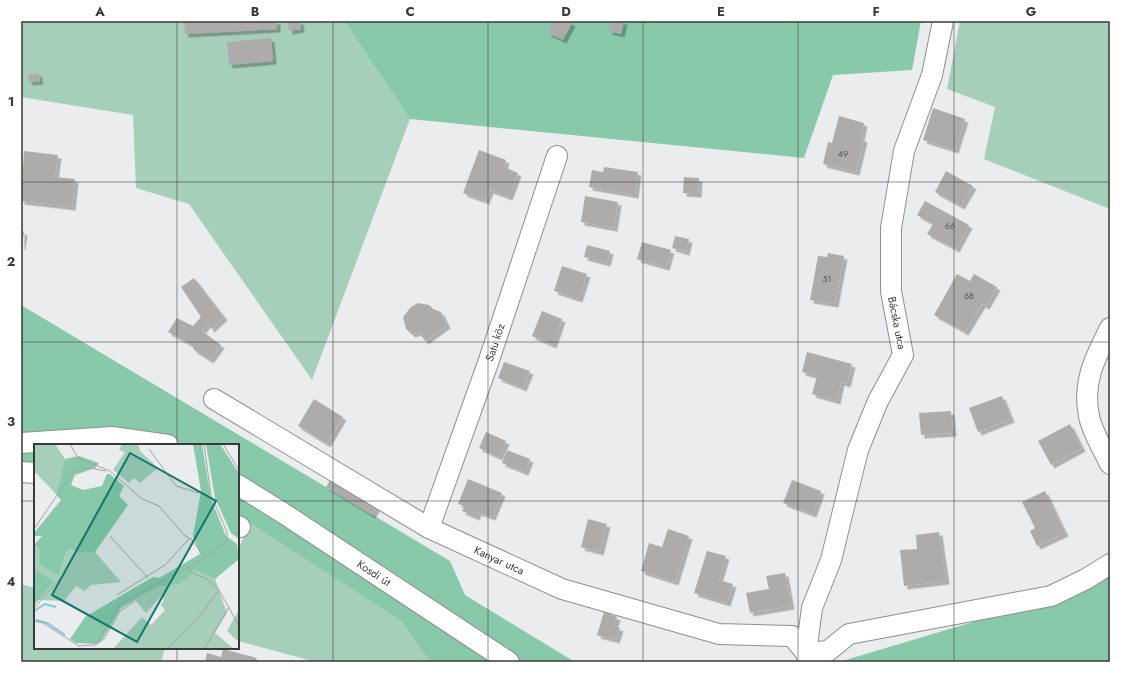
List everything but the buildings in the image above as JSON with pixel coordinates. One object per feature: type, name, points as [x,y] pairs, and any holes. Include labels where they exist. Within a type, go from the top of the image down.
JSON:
[{"type":"street","name":"Bácska utca","points":[[807,658],[812,608],[832,560],[858,450],[878,401],[903,355],[891,291],[891,228],[904,151],[932,74],[943,21]]},
{"type":"street","name":"Satu köz","points":[[429,528],[488,363],[557,156]]},
{"type":"street","points":[[1110,328],[1086,386],[1089,417],[1110,464]]},
{"type":"street","name":"Kanyar utca","points":[[214,399],[429,528],[562,589],[719,634],[792,636],[807,658]]},
{"type":"street","points":[[21,443],[112,437],[161,444]]},
{"type":"street","points":[[21,472],[34,472]]},
{"type":"street","name":"Kosdi út","points":[[239,486],[509,662]]},
{"type":"street","points":[[807,658],[828,651],[849,634],[1051,596],[1086,579],[1110,564]]},
{"type":"green space","points":[[21,21],[344,21],[410,119],[312,380],[189,204],[136,188],[133,115],[21,97]]},
{"type":"green space","points":[[344,21],[921,21],[912,70],[833,75],[804,158],[410,119]]},
{"type":"green space","points":[[960,21],[1110,21],[1110,209],[984,159],[995,107],[947,89]]},
{"type":"green space","points":[[21,305],[450,561],[465,595],[575,662],[430,662],[402,622],[239,516],[239,444],[34,444],[34,466],[21,466]]},
{"type":"green space","points":[[249,522],[402,622],[430,662],[316,662],[239,641],[239,548]]},
{"type":"green space","points":[[1110,571],[1110,662],[839,662],[1050,599]]},
{"type":"green space","points":[[21,584],[34,588],[34,649],[165,649],[161,662],[21,662]]}]
